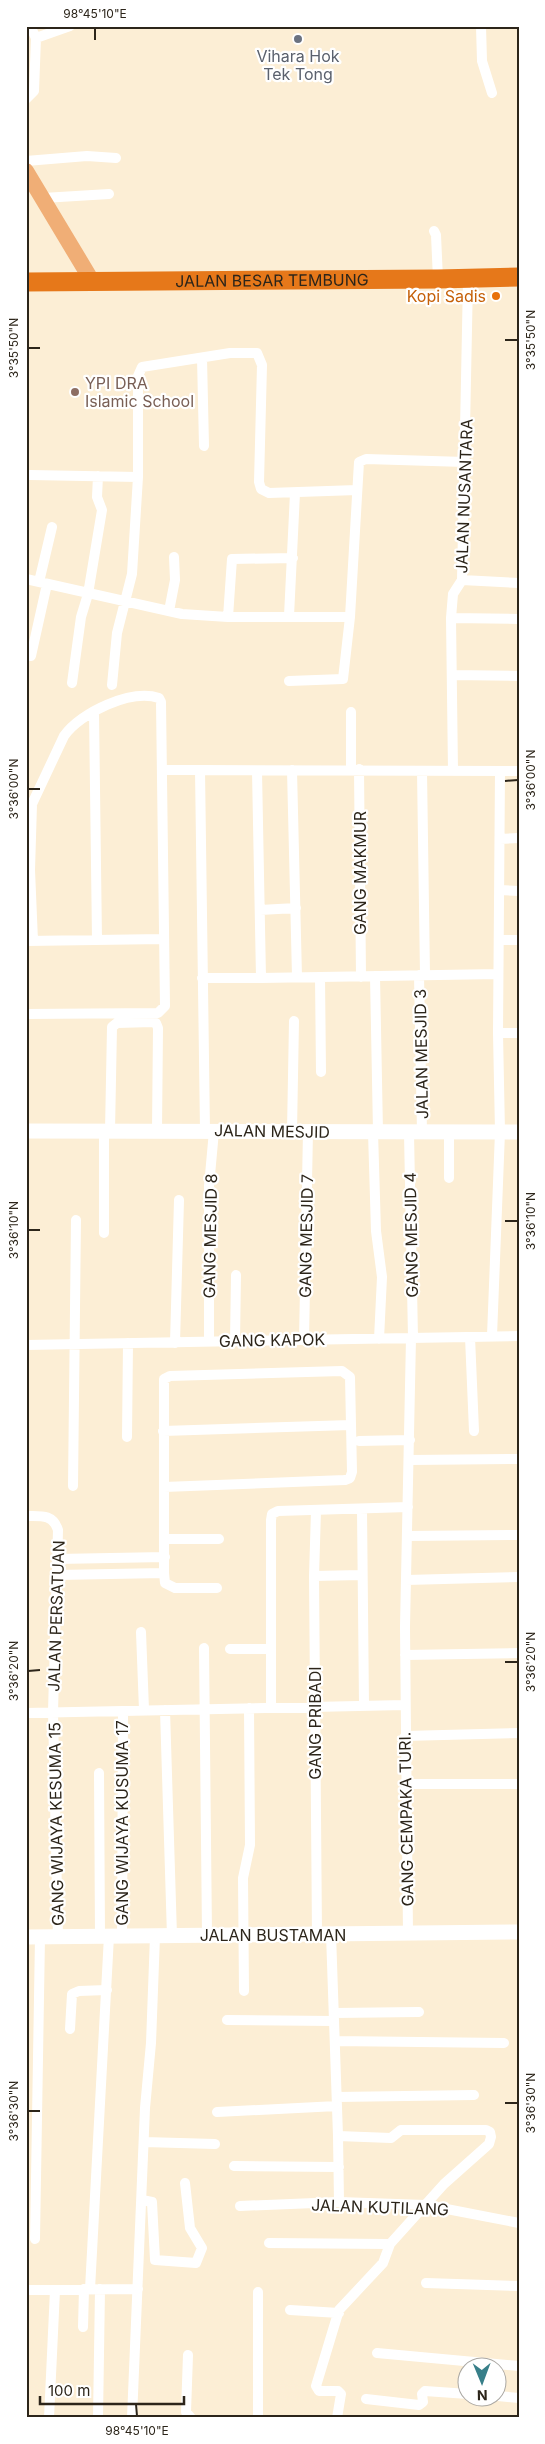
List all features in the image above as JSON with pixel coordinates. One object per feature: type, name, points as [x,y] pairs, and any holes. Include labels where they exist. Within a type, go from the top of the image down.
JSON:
[{"type":"highway","name":"JALAN BESAR TEMBUNG","points":[[26,282],[438,280],[519,277]]},
{"type":"main road","points":[[26,171],[92,281]]},
{"type":"street","points":[[26,99],[34,91],[36,38],[30,26]]},
{"type":"street","points":[[36,38],[70,26]]},
{"type":"street","points":[[481,26],[482,61],[492,93]]},
{"type":"street","points":[[26,161],[87,156],[116,158]]},
{"type":"street","points":[[43,198],[109,194]]},
{"type":"street","points":[[434,231],[436,235],[438,280]]},
{"type":"street","name":"JALAN NUSANTARA","points":[[453,771],[451,618],[453,594],[462,580],[468,279]]},
{"type":"street","points":[[112,686],[117,633],[132,574],[138,477],[138,376],[142,368],[230,353],[254,352],[260,356],[262,365],[259,486],[268,494],[357,490]]},
{"type":"street","points":[[202,358],[204,446]]},
{"type":"street","points":[[289,681],[343,679],[350,617],[358,466],[363,459],[465,462]]},
{"type":"street","points":[[30,475],[138,477]]},
{"type":"street","points":[[72,683],[81,617],[88,594],[102,510],[97,497],[98,476]]},
{"type":"street","points":[[289,616],[295,492]]},
{"type":"street","points":[[31,656],[52,527]]},
{"type":"street","points":[[169,611],[175,580],[174,557]]},
{"type":"street","points":[[228,618],[232,559],[293,558]]},
{"type":"street","points":[[26,579],[169,611],[228,618],[350,617]]},
{"type":"street","points":[[462,580],[519,583]]},
{"type":"street","points":[[451,618],[519,619]]},
{"type":"street","points":[[452,675],[519,676]]},
{"type":"street","points":[[26,1014],[161,1011],[166,1003],[163,939],[161,702],[159,698],[126,697],[94,712],[67,732],[34,794],[31,812],[28,870],[30,941],[163,939]]},
{"type":"street","points":[[94,712],[97,940]]},
{"type":"street","name":"GANG MAKMUR","points":[[351,712],[355,769],[360,977]]},
{"type":"street","points":[[162,770],[355,769],[422,772],[519,771]]},
{"type":"street","name":"GANG MESJID 8","points":[[200,770],[202,978],[210,1131],[208,1341]]},
{"type":"street","points":[[257,770],[261,978]]},
{"type":"street","points":[[292,770],[297,977]]},
{"type":"street","points":[[492,1336],[500,1132],[498,974],[500,940],[500,771]]},
{"type":"street","name":"JALAN MESJID 3","points":[[415,1133],[422,975],[422,772]]},
{"type":"street","points":[[500,838],[519,838]]},
{"type":"street","points":[[500,890],[519,891]]},
{"type":"street","points":[[260,910],[296,908]]},
{"type":"street","points":[[500,940],[519,940]]},
{"type":"street","points":[[202,978],[498,974]]},
{"type":"street","points":[[374,976],[376,1238],[382,1278],[379,1339]]},
{"type":"street","points":[[320,977],[321,1072]]},
{"type":"street","points":[[292,1131],[294,1021]]},
{"type":"street","points":[[104,1233],[112,1027],[117,1023],[152,1022],[156,1023],[158,1028],[157,1130]]},
{"type":"street","points":[[498,1033],[519,1033]]},
{"type":"street","name":"JALAN MESJID","points":[[26,1131],[519,1132]]},
{"type":"street","name":"GANG MESJID 7","points":[[304,1340],[308,1132]]},
{"type":"street","name":"GANG MESJID 4","points":[[408,1507],[415,1133]]},
{"type":"street","points":[[449,1133],[450,1178]]},
{"type":"street","points":[[175,1343],[178,1200]]},
{"type":"street","points":[[73,1486],[76,1220]]},
{"type":"street","points":[[235,1342],[236,1275]]},
{"type":"street","name":"GANG KAPOK","points":[[26,1345],[519,1336]]},
{"type":"street","points":[[470,1337],[474,1431]]},
{"type":"street","points":[[127,1437],[128,1343]]},
{"type":"street","points":[[164,1487],[345,1480],[350,1478],[352,1472],[350,1378],[342,1371],[170,1376],[163,1382],[164,1573],[165,1582],[171,1587],[217,1588]]},
{"type":"street","points":[[163,1431],[351,1425]]},
{"type":"street","points":[[359,1441],[410,1440]]},
{"type":"street","points":[[410,1460],[519,1459]]},
{"type":"street","points":[[271,1708],[271,1517],[278,1511],[362,1510],[408,1507]]},
{"type":"street","name":"GANG CEMPAKA TURI.","points":[[408,1507],[405,1655],[408,1934]]},
{"type":"street","points":[[362,1510],[361,1575],[364,1705]]},
{"type":"street","name":"GANG PRIBADI","points":[[316,1511],[314,1576],[315,1706],[324,1934],[334,2017],[339,2202]]},
{"type":"street","name":"JALAN PERSATUAN","points":[[26,1516],[49,1517],[56,1522],[58,1530],[53,1712]]},
{"type":"street","points":[[407,1536],[519,1535]]},
{"type":"street","points":[[164,1539],[219,1539]]},
{"type":"street","points":[[57,1559],[165,1557]]},
{"type":"street","points":[[112,1558],[112,1574]]},
{"type":"street","points":[[56,1575],[164,1573]]},
{"type":"street","points":[[314,1576],[361,1575]]},
{"type":"street","points":[[406,1580],[519,1577]]},
{"type":"street","points":[[141,1632],[144,1710]]},
{"type":"street","points":[[204,1648],[207,1935]]},
{"type":"street","points":[[230,1649],[270,1649]]},
{"type":"street","points":[[405,1655],[519,1653]]},
{"type":"street","points":[[26,1712],[405,1704]]},
{"type":"street","points":[[244,1991],[243,1878],[250,1845],[249,1708]]},
{"type":"street","name":"GANG WIJAYA KUSUMA 17","points":[[110,1936],[123,1710]]},
{"type":"street","points":[[165,1710],[172,1936]]},
{"type":"street","name":"GANG WIJAYA KESUMA 15","points":[[53,1712],[58,1937]]},
{"type":"street","points":[[405,1736],[519,1733]]},
{"type":"street","points":[[98,2418],[92,2289],[110,1936],[99,1773]]},
{"type":"street","points":[[406,1784],[519,1784]]},
{"type":"street","name":"JALAN BUSTAMAN","points":[[33,1937],[519,1932]]},
{"type":"street","points":[[132,2418],[155,1936]]},
{"type":"street","points":[[33,1937],[35,2239]]},
{"type":"street","points":[[70,2030],[72,1994],[79,1991],[107,1990]]},
{"type":"street","points":[[227,2020],[419,2012]]},
{"type":"street","points":[[335,2041],[504,2043]]},
{"type":"street","points":[[217,2112],[337,2101],[474,2095]]},
{"type":"street","points":[[338,2136],[391,2138],[401,2130],[490,2132],[491,2138],[489,2144],[444,2184],[390,2244],[383,2263],[344,2303],[338,2313],[316,2386],[319,2391],[338,2391],[341,2394],[338,2418]]},
{"type":"street","points":[[144,2142],[215,2144]]},
{"type":"street","points":[[234,2166],[339,2167]]},
{"type":"street","points":[[142,2200],[152,2202],[155,2260],[196,2263],[202,2248],[190,2228],[185,2183]]},
{"type":"street","name":"JALAN KUTILANG","points":[[240,2206],[339,2202],[426,2205],[519,2223]]},
{"type":"street","points":[[269,2243],[390,2244]]},
{"type":"street","points":[[426,2283],[519,2286]]},
{"type":"street","points":[[26,2290],[138,2288]]},
{"type":"street","points":[[83,2327],[92,2289]]},
{"type":"street","points":[[49,2418],[55,2290]]},
{"type":"street","points":[[258,2292],[258,2418]]},
{"type":"street","points":[[290,2310],[338,2313]]},
{"type":"street","points":[[377,2353],[519,2366]]},
{"type":"street","points":[[188,2355],[186,2412],[191,2418]]},
{"type":"street","points":[[366,2400],[419,2405],[423,2402],[422,2394],[425,2391],[458,2393]]},
{"type":"place","name":"Vihara Hok Tek Tong","points":[[298,39]]},
{"type":"place","name":"Kopi Sadis","points":[[496,296]]},
{"type":"place","name":"YPI DRA Islamic School","points":[[75,392]]}]
